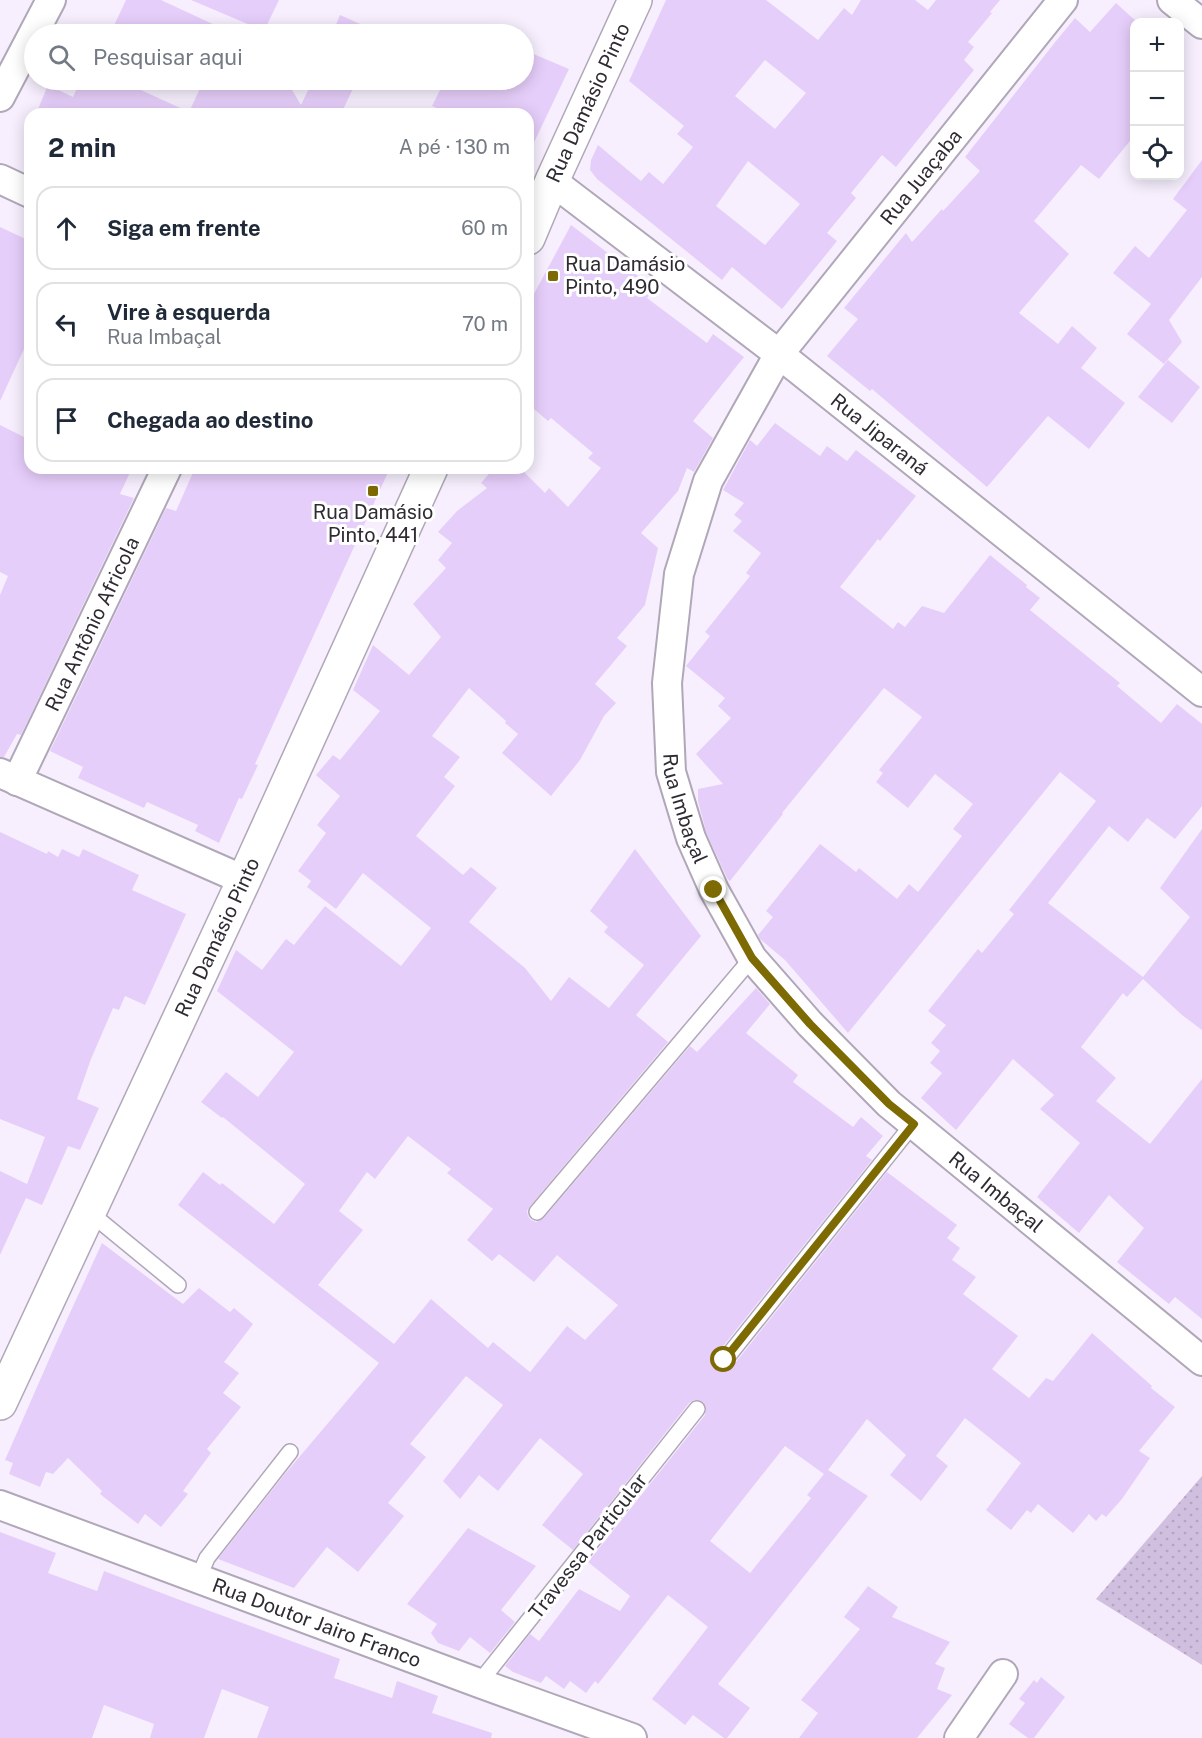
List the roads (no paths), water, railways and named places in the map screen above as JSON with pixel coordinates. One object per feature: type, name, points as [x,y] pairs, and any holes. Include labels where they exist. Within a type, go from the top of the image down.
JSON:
[{"type":"street","points":[[38,24],[51,0]]},
{"type":"street","name":"Rua Damásio Pinto","points":[[534,224],[635,0]]},
{"type":"street","name":"Rua Juaçaba","points":[[779,354],[1063,0]]},
{"type":"street","points":[[1172,0],[1202,24]]},
{"type":"street","points":[[0,97],[24,51]]},
{"type":"street","points":[[0,179],[24,190]]},
{"type":"street","name":"Rua Jiparaná","points":[[552,181],[779,354],[1202,692]]},
{"type":"street","name":"Rua Imbaçal","points":[[779,354],[708,481],[679,574],[667,683],[671,772],[691,838],[714,890],[752,958],[810,1024],[889,1104],[1202,1361]]},
{"type":"street","name":"Rua Antônio Africola","points":[[9,777],[164,474]]},
{"type":"street","name":"Rua Damásio Pinto","points":[[0,1403],[8,1366],[90,1212],[428,474]]},
{"type":"street","points":[[9,777],[244,880]]},
{"type":"street","name":"Rua Doutor Jairo Franco","points":[[0,1505],[632,1738]]},
{"type":"street","points":[[959,1738],[1003,1674]]},
{"type":"lane","points":[[537,1212],[752,958]]},
{"type":"lane","points":[[724,1360],[914,1124]]},
{"type":"lane","points":[[90,1212],[178,1285]]},
{"type":"lane","name":"Travessa Particular","points":[[479,1683],[697,1409]]},
{"type":"lane","points":[[198,1579],[207,1558],[290,1452]]},
{"type":"place","name":"Rua Damásio Pinto, 490","points":[[553,276]]},
{"type":"place","name":"Rua Damásio Pinto, 441","points":[[373,491]]}]
